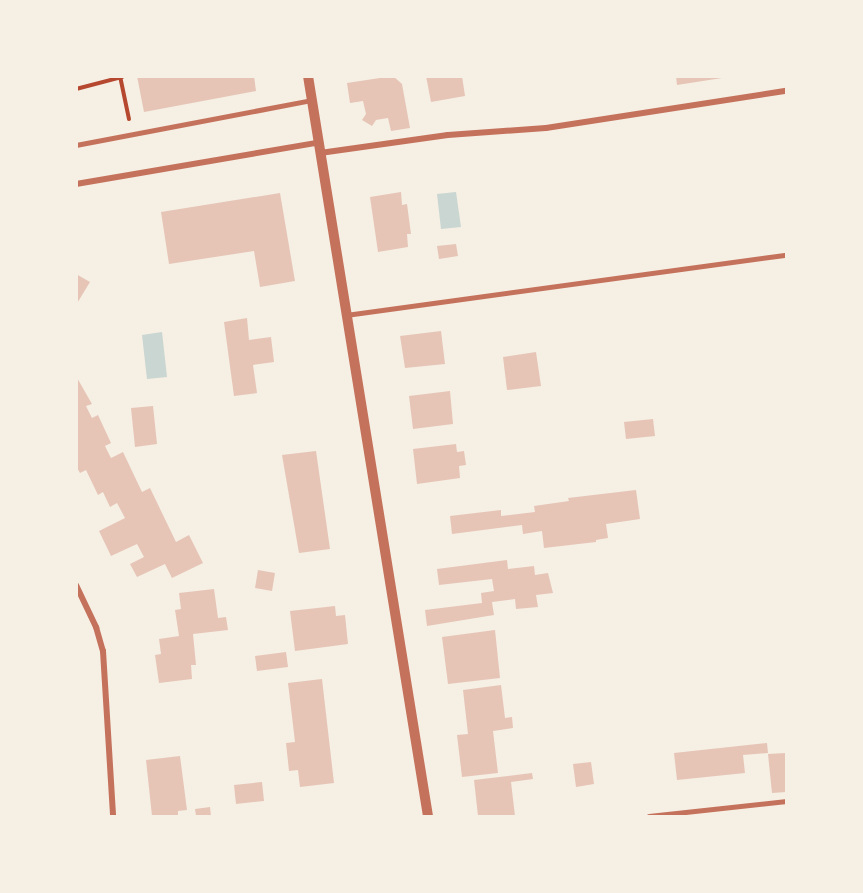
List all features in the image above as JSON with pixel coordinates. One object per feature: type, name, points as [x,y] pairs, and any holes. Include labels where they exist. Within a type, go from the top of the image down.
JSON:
[{"type":"street","points":[[308,76],[428,816]]},
{"type":"street","points":[[76,184],[318,148],[546,128],[786,91]]},
{"type":"street","points":[[76,585],[96,627],[103,651],[113,816]]},
{"type":"lane","points":[[76,145],[311,100]]},
{"type":"lane","points":[[345,315],[786,255]]},
{"type":"lane","points":[[649,816],[786,801]]},
{"type":"path","points":[[76,89],[121,77],[132,134]]},
{"type":"shaded area","points":[[456,192],[461,227],[441,229],[437,194]]},
{"type":"shaded area","points":[[162,332],[167,377],[147,379],[142,335]]},
{"type":"building","points":[[137,76],[254,76],[256,91],[144,112]]},
{"type":"building","points":[[393,76],[402,84],[410,128],[391,131],[388,118],[376,120],[372,126],[362,120],[366,114],[363,101],[350,103],[347,83]]},
{"type":"building","points":[[426,76],[462,76],[465,96],[431,102]]},
{"type":"building","points":[[676,76],[722,76],[722,78],[677,85]]},
{"type":"building","points":[[401,192],[402,205],[407,204],[411,234],[407,234],[408,247],[378,252],[370,197]]},
{"type":"building","points":[[280,193],[295,281],[260,287],[254,251],[169,264],[161,212]]},
{"type":"building","points":[[456,244],[458,256],[439,259],[437,246]]},
{"type":"building","points":[[76,274],[90,282],[76,305]]},
{"type":"building","points":[[247,318],[249,340],[271,337],[274,362],[253,365],[257,393],[234,396],[224,322]]},
{"type":"building","points":[[441,331],[445,364],[405,368],[400,336]]},
{"type":"building","points":[[536,352],[541,386],[507,390],[503,357]]},
{"type":"building","points":[[76,376],[92,404],[86,406],[92,418],[98,415],[111,443],[105,446],[111,458],[123,452],[142,492],[150,488],[176,542],[189,535],[203,563],[172,578],[165,564],[137,577],[130,564],[144,557],[137,544],[111,556],[99,531],[125,518],[117,503],[110,507],[103,492],[98,495],[86,470],[80,473],[76,466]]},
{"type":"building","points":[[450,391],[453,424],[413,429],[409,396]]},
{"type":"building","points":[[153,406],[157,444],[135,447],[131,408]]},
{"type":"building","points":[[653,419],[655,436],[626,439],[624,422]]},
{"type":"building","points":[[456,444],[457,452],[464,451],[466,465],[459,466],[460,478],[417,484],[413,449]]},
{"type":"building","points":[[316,451],[330,549],[299,553],[282,455]]},
{"type":"building","points":[[636,490],[640,519],[606,524],[608,538],[596,540],[596,542],[544,548],[542,531],[523,534],[522,525],[452,534],[450,516],[501,510],[501,516],[535,512],[534,506],[569,501],[568,498]]},
{"type":"building","points":[[507,560],[508,569],[534,566],[535,575],[548,573],[553,593],[536,595],[538,607],[516,609],[515,599],[492,602],[494,615],[427,626],[425,610],[482,603],[481,593],[494,591],[492,579],[439,585],[437,569]]},
{"type":"building","points":[[258,570],[275,573],[272,591],[255,588]]},
{"type":"building","points":[[214,589],[218,618],[226,617],[228,630],[193,634],[196,665],[191,665],[192,679],[159,683],[155,655],[161,654],[159,639],[179,636],[175,610],[181,609],[179,593]]},
{"type":"building","points":[[335,606],[336,616],[345,615],[348,644],[295,651],[290,611]]},
{"type":"building","points":[[495,630],[500,678],[448,684],[442,637]]},
{"type":"building","points":[[286,652],[288,667],[257,671],[255,656]]},
{"type":"building","points":[[322,679],[334,783],[300,787],[298,770],[289,771],[286,743],[295,742],[288,683]]},
{"type":"building","points":[[501,685],[505,718],[512,717],[513,728],[493,731],[498,773],[462,777],[457,735],[468,734],[463,690]]},
{"type":"building","points":[[767,743],[768,753],[743,755],[745,773],[677,780],[674,753]]},
{"type":"building","points":[[786,753],[786,792],[772,793],[768,754]]},
{"type":"building","points":[[180,756],[187,810],[178,811],[178,816],[152,816],[146,760]]},
{"type":"building","points":[[591,762],[594,784],[576,787],[573,764]]},
{"type":"building","points":[[532,773],[533,779],[511,782],[515,816],[478,816],[474,780]]},
{"type":"building","points":[[262,782],[264,801],[236,804],[234,785]]},
{"type":"building","points":[[210,807],[211,816],[196,816],[195,809]]}]
